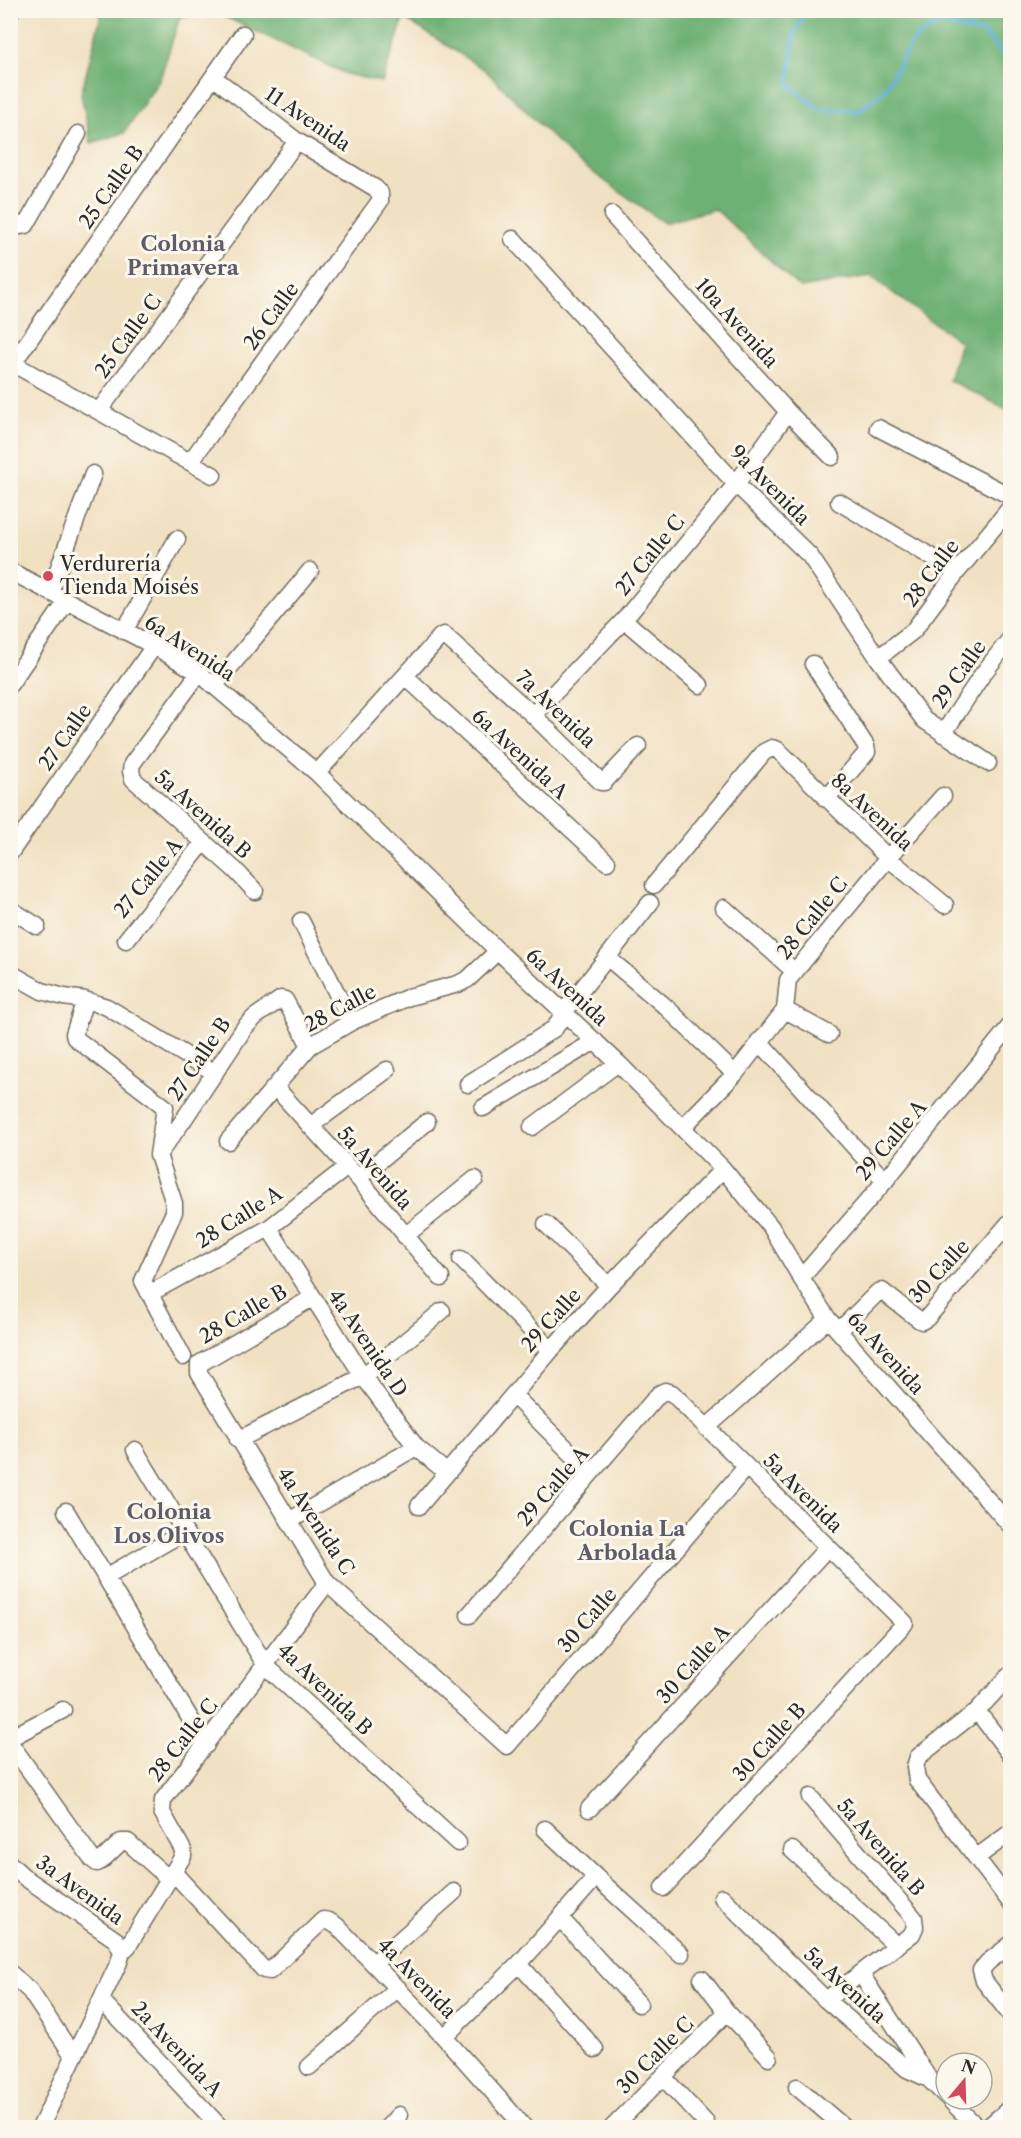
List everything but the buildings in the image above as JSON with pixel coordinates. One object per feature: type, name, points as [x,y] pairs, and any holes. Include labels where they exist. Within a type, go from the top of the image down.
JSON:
[{"type":"street","name":"25 Calle B","points":[[12,363],[243,34]]},
{"type":"street","name":"11 Avenida","points":[[213,77],[297,141],[380,193]]},
{"type":"street","points":[[10,220],[21,226],[26,225],[78,134]]},
{"type":"street","name":"25 Calle C","points":[[99,411],[297,141]]},
{"type":"street","name":"26 Calle","points":[[190,462],[377,207],[380,193]]},
{"type":"street","name":"10a Avenida","points":[[612,215],[788,412],[832,457]]},
{"type":"street","name":"9a Avenida","points":[[513,239],[736,483],[810,556],[878,658],[924,720],[988,763]]},
{"type":"street","points":[[12,363],[213,475]]},
{"type":"street","name":"27 Calle C","points":[[533,715],[624,620],[736,483],[788,412]]},
{"type":"street","points":[[878,428],[1011,496]]},
{"type":"street","points":[[50,592],[93,474]]},
{"type":"street","points":[[839,502],[957,572]]},
{"type":"street","name":"28 Calle","points":[[878,658],[913,631],[957,572],[1011,508]]},
{"type":"street","points":[[124,631],[177,539]]},
{"type":"street","name":"6a Avenida","points":[[10,571],[154,646],[199,673],[215,684],[317,773],[498,951],[618,1063],[723,1169],[771,1227],[801,1278],[833,1325],[1011,1525]]},
{"type":"street","points":[[215,684],[310,571]]},
{"type":"street","points":[[10,684],[67,601]]},
{"type":"street","points":[[624,620],[700,685]]},
{"type":"street","name":"7a Avenida","points":[[405,676],[441,636],[448,637],[533,715],[601,782],[604,782],[638,746]]},
{"type":"street","name":"29 Calle","points":[[943,734],[982,675],[1011,639]]},
{"type":"street","name":"27 Calle","points":[[10,853],[154,646]]},
{"type":"street","name":"8a Avenida","points":[[813,664],[866,746],[867,752],[826,799]]},
{"type":"street","name":"5a Avenida B","points":[[199,673],[132,764],[132,778],[235,870],[255,891]]},
{"type":"street","points":[[317,773],[405,676]]},
{"type":"street","name":"6a Avenida A","points":[[405,676],[607,862]]},
{"type":"street","name":"8a Avenida","points":[[654,885],[764,752],[772,748],[778,750],[888,858],[945,905]]},
{"type":"street","name":"28 Calle C","points":[[785,1010],[786,984],[888,858],[943,796]]},
{"type":"street","name":"27 Calle A","points":[[126,940],[203,843]]},
{"type":"street","points":[[468,1084],[555,1028],[564,1012],[650,903]]},
{"type":"street","points":[[724,908],[795,972]]},
{"type":"street","points":[[10,909],[37,926]]},
{"type":"street","points":[[301,921],[351,1022]]},
{"type":"street","name":"28 Calle","points":[[228,1141],[310,1046],[351,1022],[409,997],[458,984],[468,979],[498,951]]},
{"type":"street","points":[[608,958],[666,1007],[735,1074]]},
{"type":"street","points":[[10,973],[42,991],[107,1007],[215,1073]]},
{"type":"street","name":"27 Calle B","points":[[158,1155],[250,1021],[281,999],[285,1000],[310,1046]]},
{"type":"street","points":[[85,1000],[74,1034],[77,1042],[165,1107],[158,1155],[172,1195],[174,1212],[143,1281],[183,1357]]},
{"type":"street","points":[[683,1127],[735,1074],[785,1010],[829,1034]]},
{"type":"street","name":"29 Calle A","points":[[801,1278],[885,1181],[1011,1026]]},
{"type":"street","points":[[483,1108],[595,1041]]},
{"type":"street","points":[[759,1041],[885,1181]]},
{"type":"street","points":[[532,1127],[618,1063]]},
{"type":"street","points":[[310,1126],[387,1070]]},
{"type":"street","name":"5a Avenida","points":[[275,1087],[353,1173],[441,1278]]},
{"type":"street","points":[[353,1173],[427,1122]]},
{"type":"street","name":"29 Calle","points":[[419,1506],[551,1350],[609,1286],[723,1169]]},
{"type":"street","name":"28 Calle A","points":[[149,1294],[268,1228],[353,1173]]},
{"type":"street","points":[[405,1236],[475,1179]]},
{"type":"street","name":"30 Calle","points":[[706,1428],[833,1325],[878,1292],[882,1291],[918,1319],[922,1321],[927,1318],[1011,1222]]},
{"type":"street","points":[[546,1224],[609,1286]]},
{"type":"street","name":"4a Avenida D","points":[[268,1228],[363,1376],[416,1447],[446,1472]]},
{"type":"street","points":[[461,1259],[551,1350]]},
{"type":"street","name":"28 Calle B","points":[[198,1369],[199,1364],[312,1298]]},
{"type":"street","points":[[238,1440],[363,1376],[442,1311]]},
{"type":"street","name":"4a Avenida C","points":[[198,1369],[238,1440],[327,1583],[507,1746]]},
{"type":"street","name":"29 Calle A","points":[[469,1615],[659,1394],[666,1391],[672,1393]]},
{"type":"street","name":"5a Avenida","points":[[672,1393],[905,1623]]},
{"type":"street","points":[[513,1395],[591,1473]]},
{"type":"street","points":[[290,1521],[416,1447]]},
{"type":"street","name":"4a Avenida B","points":[[135,1450],[266,1666],[458,1843]]},
{"type":"street","name":"30 Calle","points":[[507,1746],[746,1467]]},
{"type":"street","points":[[66,1511],[206,1745]]},
{"type":"street","points":[[106,1577],[184,1532]]},
{"type":"street","name":"30 Calle A","points":[[589,1809],[828,1547]]},
{"type":"street","name":"28 Calle C","points":[[40,2127],[122,1952],[128,1946],[183,1857],[183,1850],[162,1812],[163,1800],[327,1583]]},
{"type":"street","name":"30 Calle B","points":[[663,1888],[905,1623]]},
{"type":"street","points":[[1011,1675],[977,1711],[918,1757],[915,1767],[917,1780],[1011,1902]]},
{"type":"street","points":[[10,1738],[63,1710]]},
{"type":"street","points":[[977,1711],[1011,1754]]},
{"type":"street","points":[[10,1743],[93,1860],[97,1863],[101,1862],[121,1842],[128,1842],[171,1876]]},
{"type":"street","name":"5a Avenida B","points":[[810,1797],[914,1918],[915,1927],[912,1934],[897,1946]]},
{"type":"street","points":[[545,1829],[681,1953]]},
{"type":"street","points":[[977,1857],[1011,1833]]},
{"type":"street","points":[[792,1850],[897,1946],[826,2000]]},
{"type":"street","name":"3a Avenida","points":[[10,1864],[24,1877],[116,1940],[122,1952]]},
{"type":"street","name":"4a Avenida","points":[[171,1876],[264,1970],[270,1971],[323,1920],[337,1926],[444,2037],[525,2127]]},
{"type":"street","points":[[444,2037],[519,1964],[596,1877]]},
{"type":"street","points":[[374,1963],[454,1892]]},
{"type":"street","name":"5a Avenida","points":[[722,1897],[826,2000],[907,2069],[934,2084]]},
{"type":"street","points":[[560,1918],[639,2004]]},
{"type":"street","points":[[1011,1946],[988,1962],[981,1970],[984,1981],[1011,2014]]},
{"type":"street","points":[[519,1964],[595,2049]]},
{"type":"street","points":[[10,1973],[30,1991],[74,2057]]},
{"type":"street","points":[[861,1974],[929,2079]]},
{"type":"street","points":[[702,1979],[727,2012],[769,2057]]},
{"type":"street","points":[[309,2067],[398,1988]]},
{"type":"street","name":"2a Avenida A","points":[[101,2000],[221,2127]]},
{"type":"street","name":"30 Calle C","points":[[612,2127],[727,2012]]},
{"type":"street","points":[[663,2077],[706,2123]]},
{"type":"street","points":[[797,2087],[844,2127]]},
{"type":"street","points":[[987,2127],[1011,2108]]},
{"type":"street","name":"5a Avenida","points":[[962,2111],[978,2127]]},
{"type":"street","points":[[387,2127],[399,2115]]},
{"type":"green space","points":[[102,11],[1010,11],[1010,411],[949,380],[960,342],[870,276],[800,288],[715,209],[664,223],[574,159],[485,70],[404,18],[382,82],[346,74],[217,13],[180,17],[160,79],[124,133],[91,143],[81,94]]},
{"type":"waterway","points":[[808,10],[794,35],[789,84],[819,109],[860,111],[886,88],[914,39],[940,24],[984,33],[1010,62]]},
{"type":"place","name":"Verdurería Tienda Moisés","points":[[48,576]]},
{"type":"district","name":"Colonia Primavera","points":[[183,256]]},
{"type":"district","name":"Colonia Los Olivos","points":[[169,1524]]},
{"type":"district","name":"Colonia La Arbolada","points":[[627,1541]]}]
